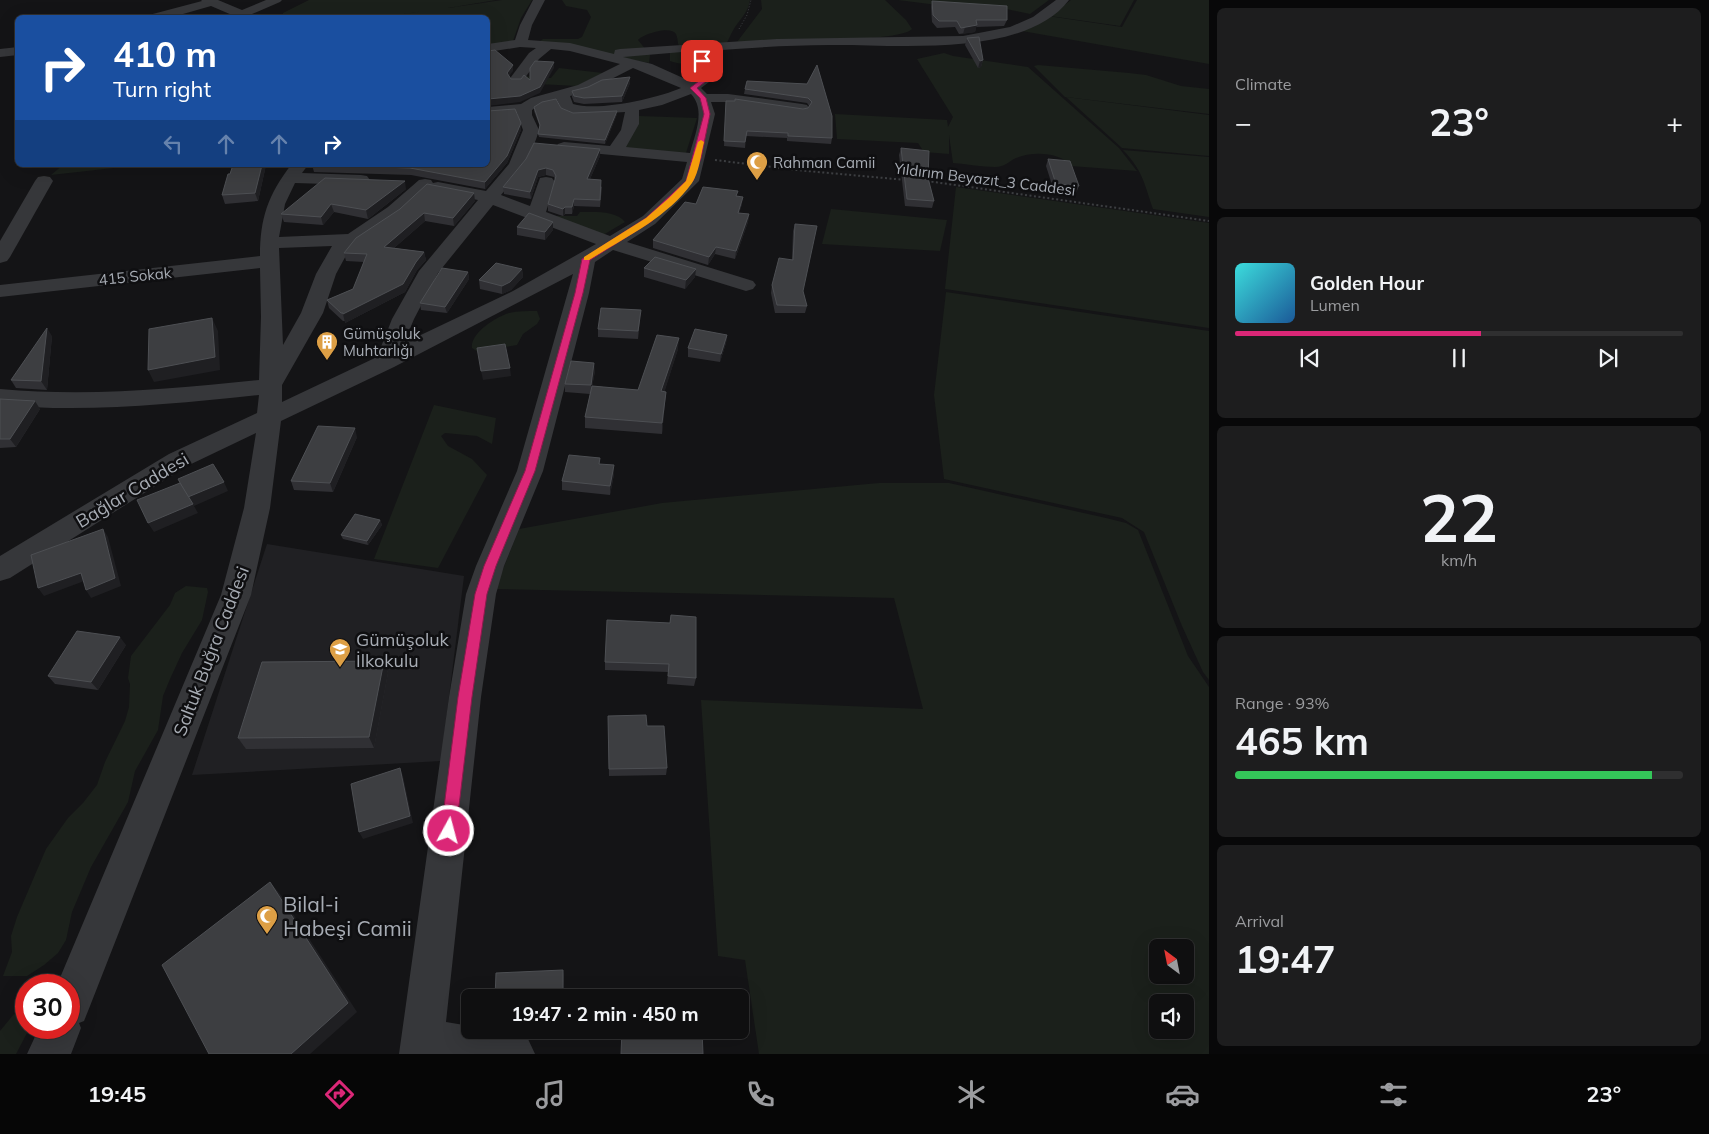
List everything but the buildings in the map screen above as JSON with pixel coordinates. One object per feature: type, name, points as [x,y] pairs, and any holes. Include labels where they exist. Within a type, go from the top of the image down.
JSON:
[{"type":"street","points":[[248,15],[276,0]]},
{"type":"street","points":[[520,43],[526,25],[539,0]]},
{"type":"street","points":[[599,54],[808,41],[935,40],[984,37],[1014,30],[1026,25],[1054,8],[1063,0]]},
{"type":"street","points":[[163,15],[210,1],[244,15]]},
{"type":"street","points":[[490,48],[520,43],[549,44],[599,54],[666,74],[698,93]]},
{"type":"street","points":[[0,44],[10,52]]},
{"type":"street","points":[[516,80],[534,56],[549,44]]},
{"type":"street","points":[[698,93],[702,82],[701,48]]},
{"type":"street","points":[[490,111],[525,108],[536,101],[592,84],[632,63]]},
{"type":"street","points":[[562,94],[566,108],[574,110],[631,106],[698,93],[802,108]]},
{"type":"street","name":"Bağlar Caddesi","points":[[0,570],[178,460],[386,362],[520,295],[649,220],[690,181],[707,114],[698,93]]},
{"type":"street","points":[[615,151],[631,123],[633,115],[631,106]]},
{"type":"street","points":[[386,362],[403,320],[429,271],[489,197],[512,173],[527,143],[530,130],[524,115],[525,108]]},
{"type":"street","points":[[527,143],[697,158]]},
{"type":"street","points":[[295,171],[375,180]]},
{"type":"street","name":"Saltuk Buğra Caddesi","points":[[80,979],[236,595],[253,531],[265,474],[269,418],[272,316],[270,252],[276,204],[295,171]]},
{"type":"street","points":[[0,396],[35,401],[90,402],[270,386],[312,313],[326,274],[341,247],[394,211],[417,178],[489,197],[536,215],[598,251],[746,285]]},
{"type":"street","points":[[0,257],[44,181]]},
{"type":"street","points":[[536,215],[546,182]]},
{"type":"street","name":"415 Sokak","points":[[0,291],[352,239]]},
{"type":"street","points":[[513,1054],[422,1047],[465,697],[481,594],[490,566],[530,471],[579,293],[598,251]]},
{"type":"street","points":[[49,1054],[55,1039]]},
{"type":"path","points":[[728,46],[747,15],[751,0]]},
{"type":"path","name":"Yıldırım Beyazıt_3 Caddesi","points":[[697,158],[796,170],[910,180]]},
{"type":"path","name":"Yıldırım Beyazıt_3 Caddesi","points":[[919,181],[1209,221]]},
{"type":"shaded area","points":[[309,0],[496,0],[448,8],[502,0],[532,0],[521,18],[513,41],[490,46],[490,15],[283,15],[283,13]]},
{"type":"shaded area","points":[[562,0],[750,0],[746,11],[719,54],[696,64],[682,64],[670,61],[670,52],[679,46],[676,34],[669,30],[651,33],[638,40],[650,55],[649,63],[539,42],[543,39],[578,39],[582,37],[591,17],[587,10],[566,6]]},
{"type":"shaded area","points":[[761,0],[885,0],[906,20],[912,29],[902,34],[858,39],[737,42],[762,9]]},
{"type":"shaded area","points":[[898,0],[1049,0],[1030,14],[987,5],[945,6]]},
{"type":"shaded area","points":[[1071,0],[1134,0],[1120,26],[1050,16]]},
{"type":"shaded area","points":[[1137,0],[1209,0],[1209,64],[1022,31],[1033,27],[1048,16],[1122,27]]},
{"type":"shaded area","points":[[944,53],[1028,67],[1119,148],[1137,171],[1071,166],[1060,158],[1046,154],[1030,154],[1016,158],[998,167],[953,163],[949,135],[949,154],[924,152],[918,143],[837,139],[835,114],[947,120],[948,127],[953,117],[917,59]]},
{"type":"shaded area","points":[[1034,66],[1146,75],[1181,86],[1209,89],[1209,114],[1065,97]]},
{"type":"shaded area","points":[[559,68],[603,73],[577,86],[518,83],[523,76],[551,78]]},
{"type":"shaded area","points":[[1066,97],[1209,115],[1209,156],[1122,148]]},
{"type":"shaded area","points":[[639,116],[697,118],[686,153],[624,149]]},
{"type":"shaded area","points":[[1123,150],[1209,157],[1209,217],[1153,209],[1139,171]]},
{"type":"shaded area","points":[[61,167],[122,167],[51,175]]},
{"type":"shaded area","points":[[956,187],[1209,223],[1209,328],[945,289]]},
{"type":"shaded area","points":[[831,209],[947,220],[940,251],[822,244]]},
{"type":"shaded area","points":[[580,212],[616,215],[625,222],[603,235],[553,216],[577,216]]},
{"type":"shaded area","points":[[946,292],[1209,331],[1209,680],[1203,672],[1182,626],[1144,532],[1122,518],[944,479],[934,395]]},
{"type":"shaded area","points":[[537,311],[540,319],[537,324],[523,334],[517,345],[478,352],[472,348],[472,342],[479,331],[497,318],[512,312]]},
{"type":"shaded area","points":[[434,405],[496,418],[492,444],[477,436],[445,433],[441,436],[448,446],[472,459],[487,475],[438,568],[374,559]]},
{"type":"shaded area","points":[[879,483],[949,483],[1106,518],[1126,523],[1138,530],[1188,656],[1209,687],[1209,1054],[759,1054],[745,960],[718,956],[701,700],[923,709],[894,598],[495,589],[519,529],[662,503]]},
{"type":"shaded area","name":"Gümüşoluk İlkokulu","points":[[267,544],[464,576],[441,761],[192,775]]},
{"type":"shaded area","points":[[186,586],[207,588],[208,592],[202,620],[182,653],[163,696],[158,730],[135,771],[128,802],[91,867],[72,912],[66,940],[58,953],[30,974],[3,976],[12,952],[11,936],[17,917],[46,849],[68,818],[97,785],[105,762],[125,721],[129,707],[130,684],[128,678],[131,656],[170,605],[175,593]]},
{"type":"shaded area","points":[[15,1014],[15,1039],[24,1039],[16,1054],[0,1054],[0,1031]]},
{"type":"slow traffic","points":[[586,259],[649,220],[672,200],[690,181],[701,142]]},
{"type":"place","name":"Rahman Camii","points":[[757,181]]},
{"type":"place","name":"Gümüşoluk Muhtarlığı","points":[[327,361]]},
{"type":"place","name":"Gümüşoluk İlkokulu","points":[[340,668]]},
{"type":"place","name":"Bilal-i Habeşi Camii","points":[[267,935]]},
{"type":"route","points":[[449,831],[465,697],[481,594],[490,566],[530,471],[579,293],[586,259],[649,220],[690,181],[707,114],[702,98],[693,88],[702,82],[702,61]]}]
